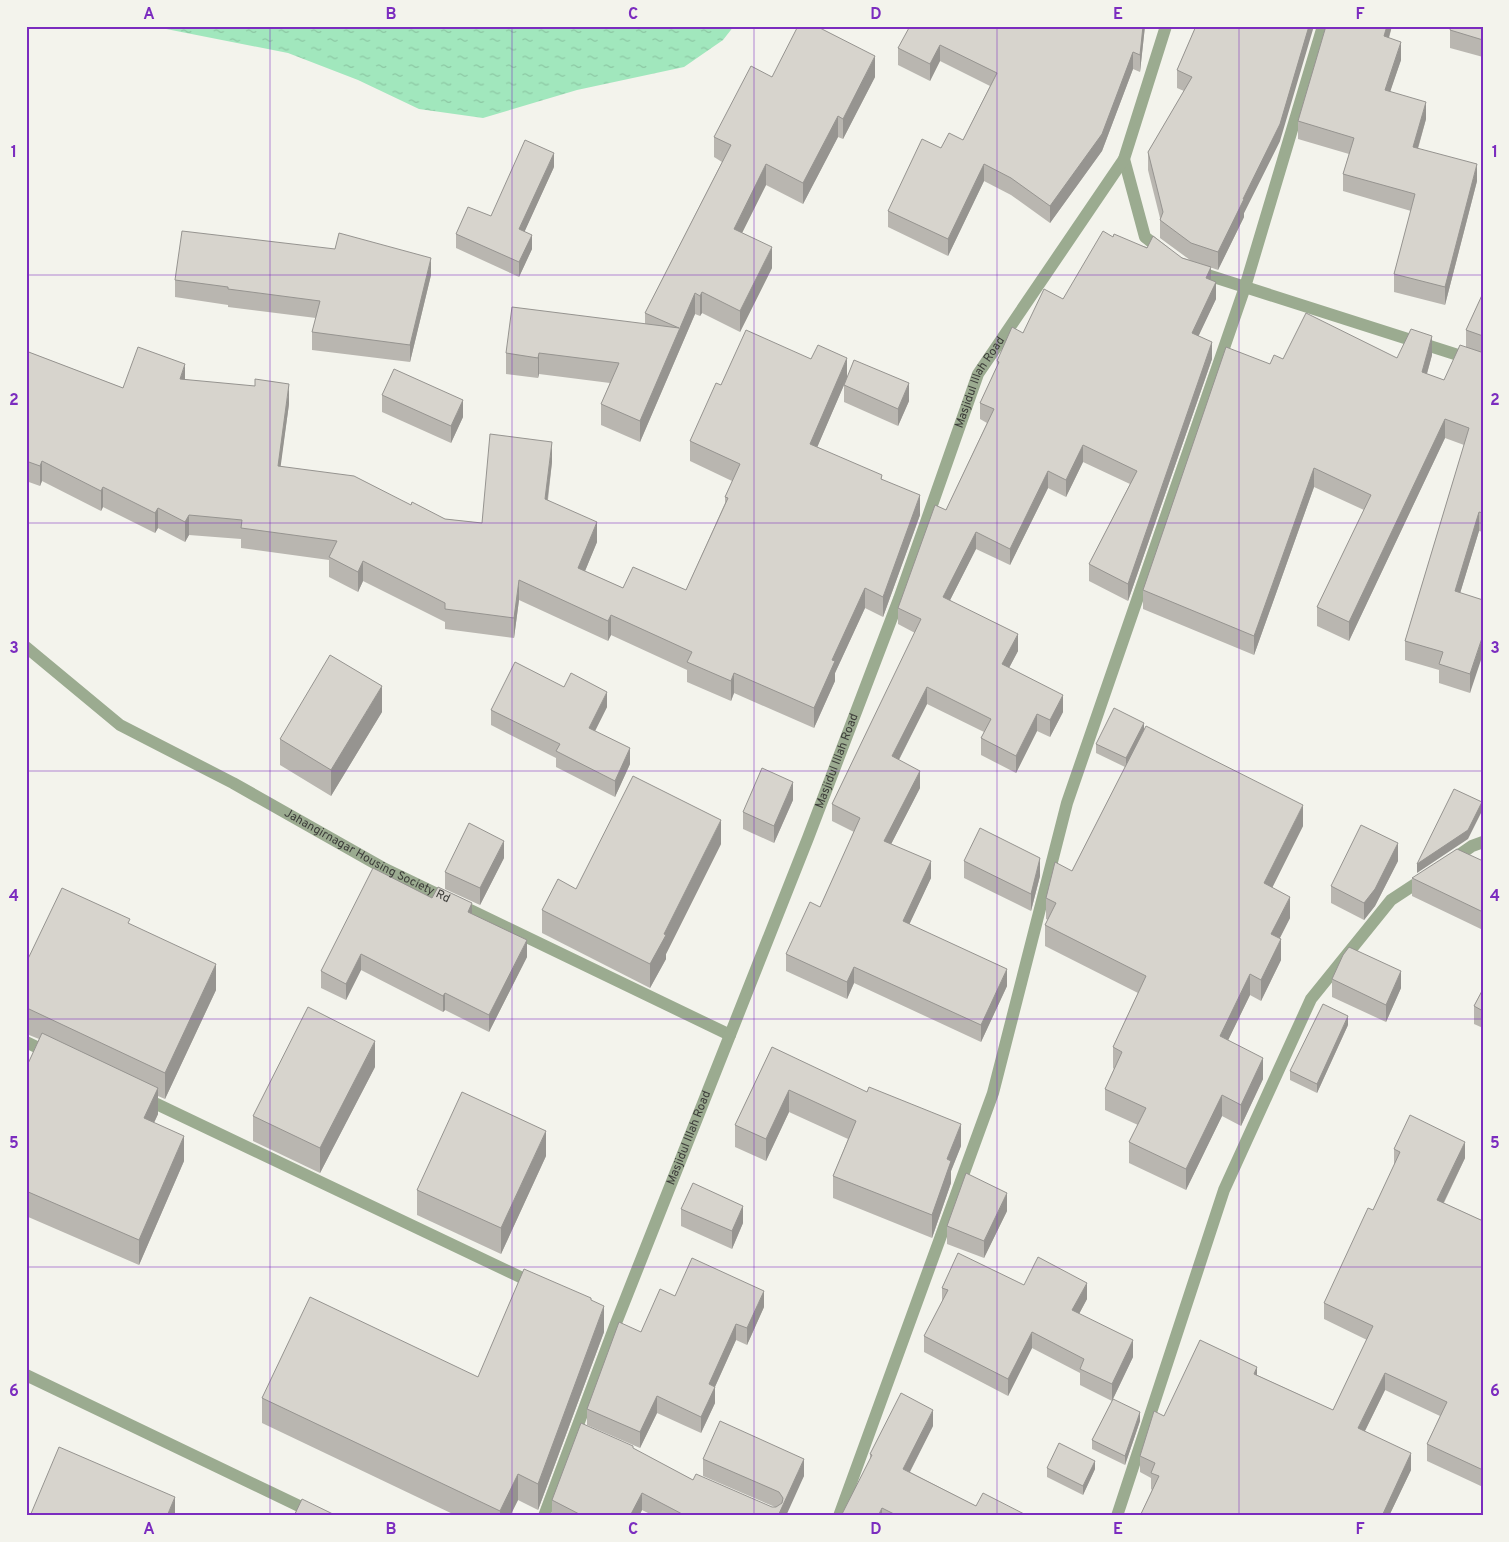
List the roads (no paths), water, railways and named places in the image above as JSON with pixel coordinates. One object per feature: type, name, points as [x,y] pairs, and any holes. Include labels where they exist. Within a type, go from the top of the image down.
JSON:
[{"type":"street","name":"Masjidul Illah Road","points":[[544,1516],[581,1431],[612,1320],[730,1036],[899,599],[978,374],[1124,160],[1166,26]]},
{"type":"street","points":[[839,1516],[993,1093],[1067,803],[1245,287],[1323,26]]},
{"type":"street","points":[[1124,160],[1145,237],[1173,258]]},
{"type":"street","points":[[1187,268],[1483,363]]},
{"type":"street","name":"Jahangirnagar Housing Society Rd","points":[[26,646],[120,725],[234,783],[385,869],[730,1036]]},
{"type":"street","points":[[1117,1516],[1224,1190],[1311,999],[1391,900],[1472,846],[1483,842]]},
{"type":"street","points":[[26,1042],[62,1059]]},
{"type":"street","points":[[134,1093],[544,1289]]},
{"type":"street","points":[[26,1375],[320,1516]]},
{"type":"water","points":[[151,26],[734,26],[723,40],[684,67],[577,90],[483,118],[419,109],[358,80],[288,53]]}]
